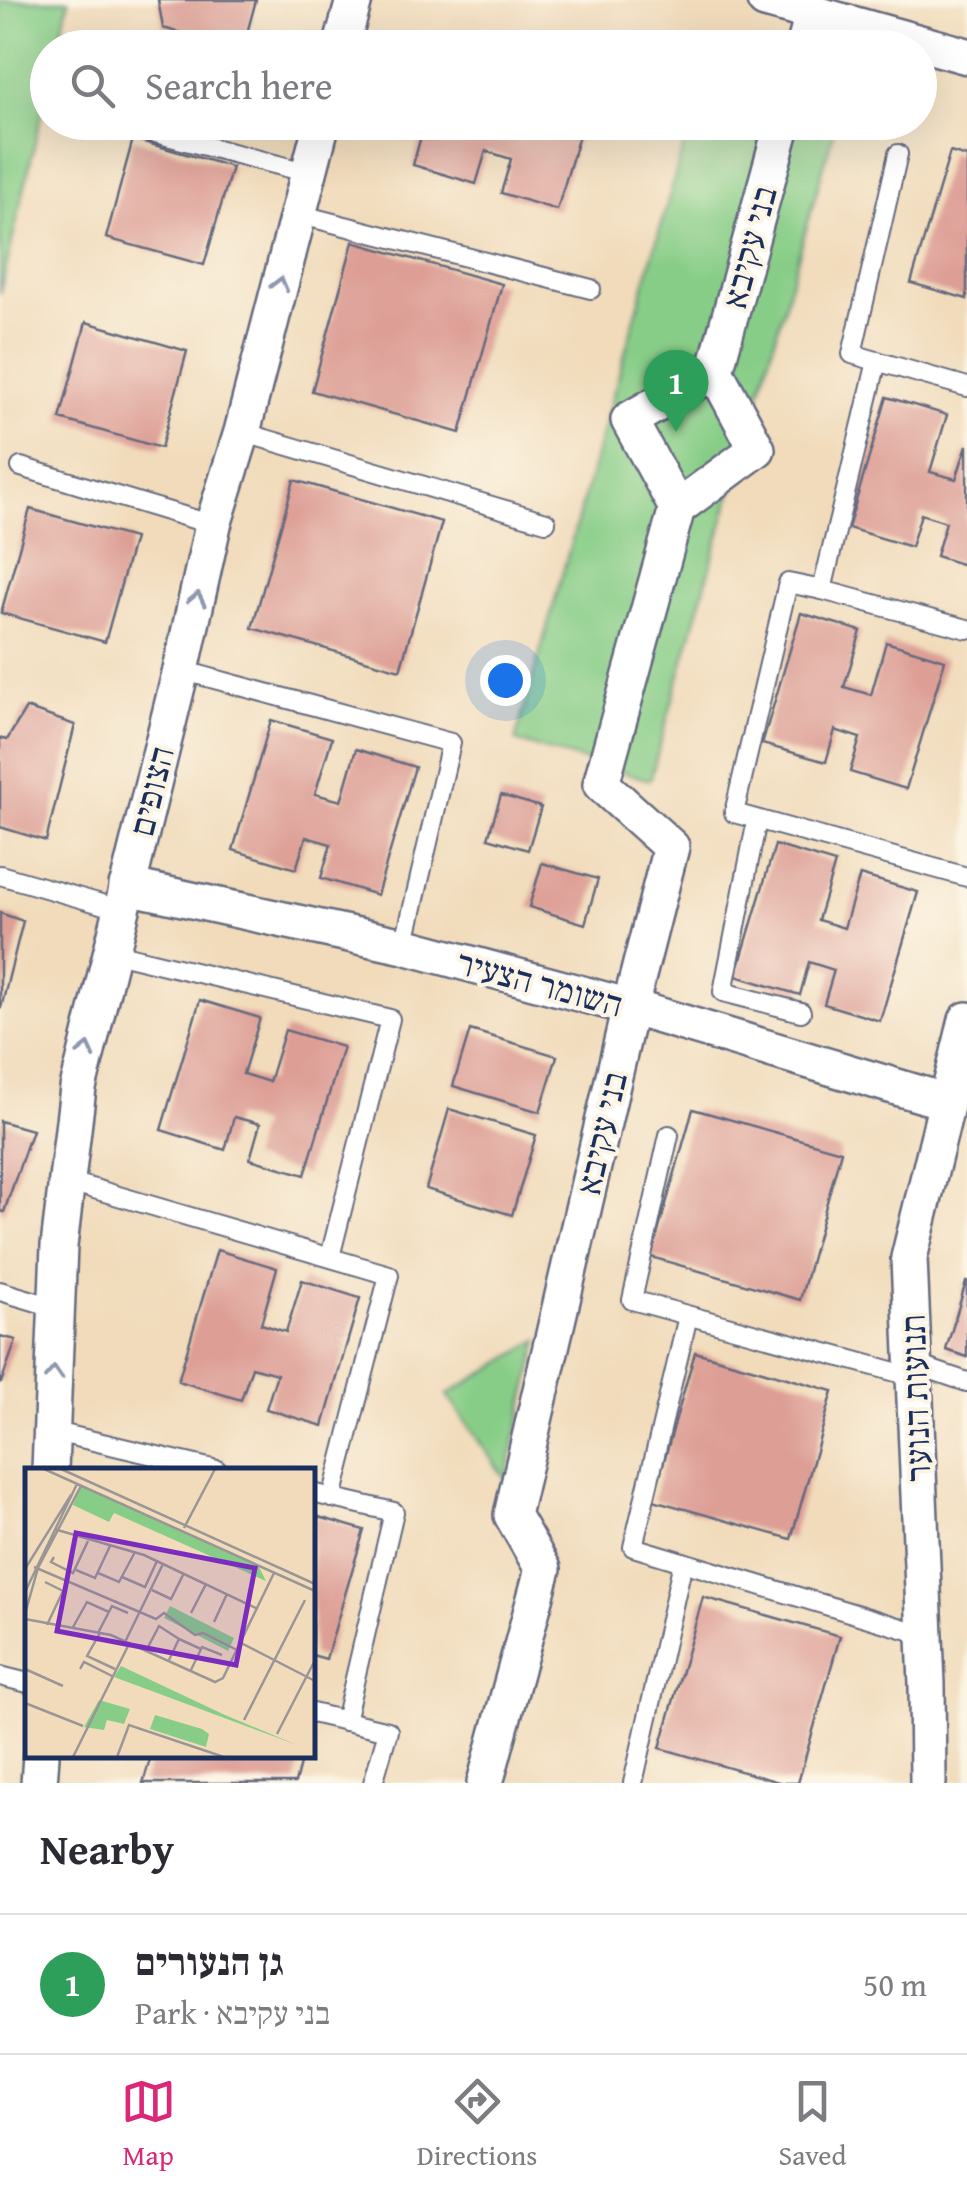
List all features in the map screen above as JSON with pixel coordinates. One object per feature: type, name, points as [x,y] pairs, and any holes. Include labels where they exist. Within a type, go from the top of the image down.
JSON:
[{"type":"street","points":[[346,30],[354,0]]},
{"type":"street","points":[[765,0],[808,30]]},
{"type":"street","points":[[937,51],[967,56]]},
{"type":"street","name":"הצופים","points":[[50,1468],[60,1246],[78,1088],[182,670],[213,525],[242,432],[317,140]]},
{"type":"street","name":"בני עקיבא","points":[[715,371],[779,140]]},
{"type":"street","points":[[715,371],[757,448],[677,508],[629,420],[715,371]]},
{"type":"street","name":"בני עקיבא","points":[[485,1783],[543,1569],[512,1516],[671,846],[601,784],[677,508]]},
{"type":"street","name":"השומר הצעיר","points":[[124,898],[404,946],[630,1007],[947,1102]]},
{"type":"street","name":"תנועות הנוער","points":[[928,1783],[909,1258],[947,1102],[962,1060],[967,1020]]},
{"type":"street","points":[[39,1783],[42,1758]]},
{"type":"lane","points":[[182,140],[308,173]]},
{"type":"lane","points":[[898,154],[852,354],[967,387]]},
{"type":"lane","points":[[298,214],[590,288]]},
{"type":"lane","points":[[822,590],[877,361]]},
{"type":"lane","points":[[242,432],[546,522]]},
{"type":"lane","points":[[21,467],[213,525]]},
{"type":"lane","points":[[967,629],[788,584],[734,814],[967,877]]},
{"type":"lane","points":[[182,670],[451,743],[404,946]]},
{"type":"lane","points":[[757,820],[723,992],[801,1012]]},
{"type":"lane","points":[[0,875],[124,898]]},
{"type":"lane","points":[[111,952],[390,1019],[330,1257]]},
{"type":"lane","points":[[669,1135],[632,1300],[967,1382]]},
{"type":"lane","points":[[67,1181],[389,1274],[332,1498]]},
{"type":"lane","points":[[0,1291],[57,1308]]},
{"type":"lane","points":[[688,1316],[633,1547],[925,1634]]},
{"type":"lane","points":[[51,1431],[209,1468]]},
{"type":"lane","points":[[315,1494],[394,1512],[345,1720]]},
{"type":"lane","points":[[633,1783],[683,1562]]},
{"type":"lane","points":[[0,1676],[25,1682]]},
{"type":"lane","points":[[315,1714],[388,1731],[373,1783]]},
{"type":"green space","points":[[0,0],[69,0],[62,30],[30,30],[30,140],[35,140],[0,294]]},
{"type":"green space","points":[[685,140],[831,140],[650,780],[515,741]]},
{"type":"green space","points":[[539,1340],[506,1480],[447,1395]]},
{"type":"building","points":[[158,0],[256,0],[248,30],[163,28]]},
{"type":"building","points":[[133,140],[232,167],[204,265],[106,238]]},
{"type":"building","points":[[420,140],[578,140],[557,210],[501,193],[511,159],[486,151],[476,184],[413,165]]},
{"type":"building","points":[[950,152],[967,157],[967,299],[911,283]]},
{"type":"building","points":[[353,242],[502,284],[460,433],[312,391]]},
{"type":"building","points":[[86,322],[187,351],[161,448],[60,419]]},
{"type":"building","points":[[887,397],[947,415],[930,472],[956,479],[967,445],[967,566],[936,556],[946,522],[921,514],[911,547],[848,528]]},
{"type":"building","points":[[294,480],[442,522],[400,670],[252,628]]},
{"type":"building","points":[[30,509],[134,538],[105,642],[1,613]]},
{"type":"building","points":[[801,613],[861,631],[844,687],[871,695],[886,642],[945,660],[906,789],[850,772],[860,738],[835,730],[826,762],[762,744]]},
{"type":"building","points":[[26,708],[75,725],[46,841],[0,827],[0,738],[7,740]]},
{"type":"building","points":[[271,720],[332,738],[315,794],[341,801],[356,749],[415,767],[377,895],[321,878],[331,844],[306,837],[296,869],[233,850]]},
{"type":"building","points":[[501,795],[541,807],[528,850],[488,838]]},
{"type":"building","points":[[775,845],[835,863],[818,920],[844,928],[860,875],[918,892],[880,1021],[824,1004],[834,970],[809,962],[800,995],[736,976]]},
{"type":"building","points":[[542,863],[598,879],[585,924],[529,907]]},
{"type":"building","points":[[0,913],[23,921],[1,1008],[0,1008]]},
{"type":"building","points":[[200,1000],[260,1018],[243,1074],[269,1082],[285,1030],[343,1047],[305,1175],[250,1159],[260,1124],[234,1117],[225,1150],[161,1130]]},
{"type":"building","points":[[470,1030],[557,1056],[540,1112],[453,1086]]},
{"type":"building","points":[[449,1109],[536,1135],[512,1215],[426,1189]]},
{"type":"building","points":[[693,1109],[841,1151],[800,1300],[651,1257]]},
{"type":"building","points":[[0,1121],[32,1130],[4,1212],[0,1211]]},
{"type":"building","points":[[217,1250],[277,1268],[261,1324],[286,1332],[302,1280],[360,1298],[323,1426],[266,1409],[277,1374],[252,1367],[241,1400],[178,1381]]},
{"type":"building","points":[[967,1282],[967,1357],[946,1350]]},
{"type":"building","points":[[0,1336],[16,1340],[1,1383],[0,1383]]},
{"type":"building","points":[[695,1352],[833,1391],[791,1539],[653,1500]]},
{"type":"building","points":[[315,1516],[364,1530],[326,1659],[315,1656]]},
{"type":"building","points":[[703,1597],[840,1636],[798,1783],[782,1783],[660,1748]]},
{"type":"building","points":[[150,1758],[301,1758],[295,1783],[143,1783]]},
{"type":"place","name":"גן הנעורים","points":[[676,432]]}]
